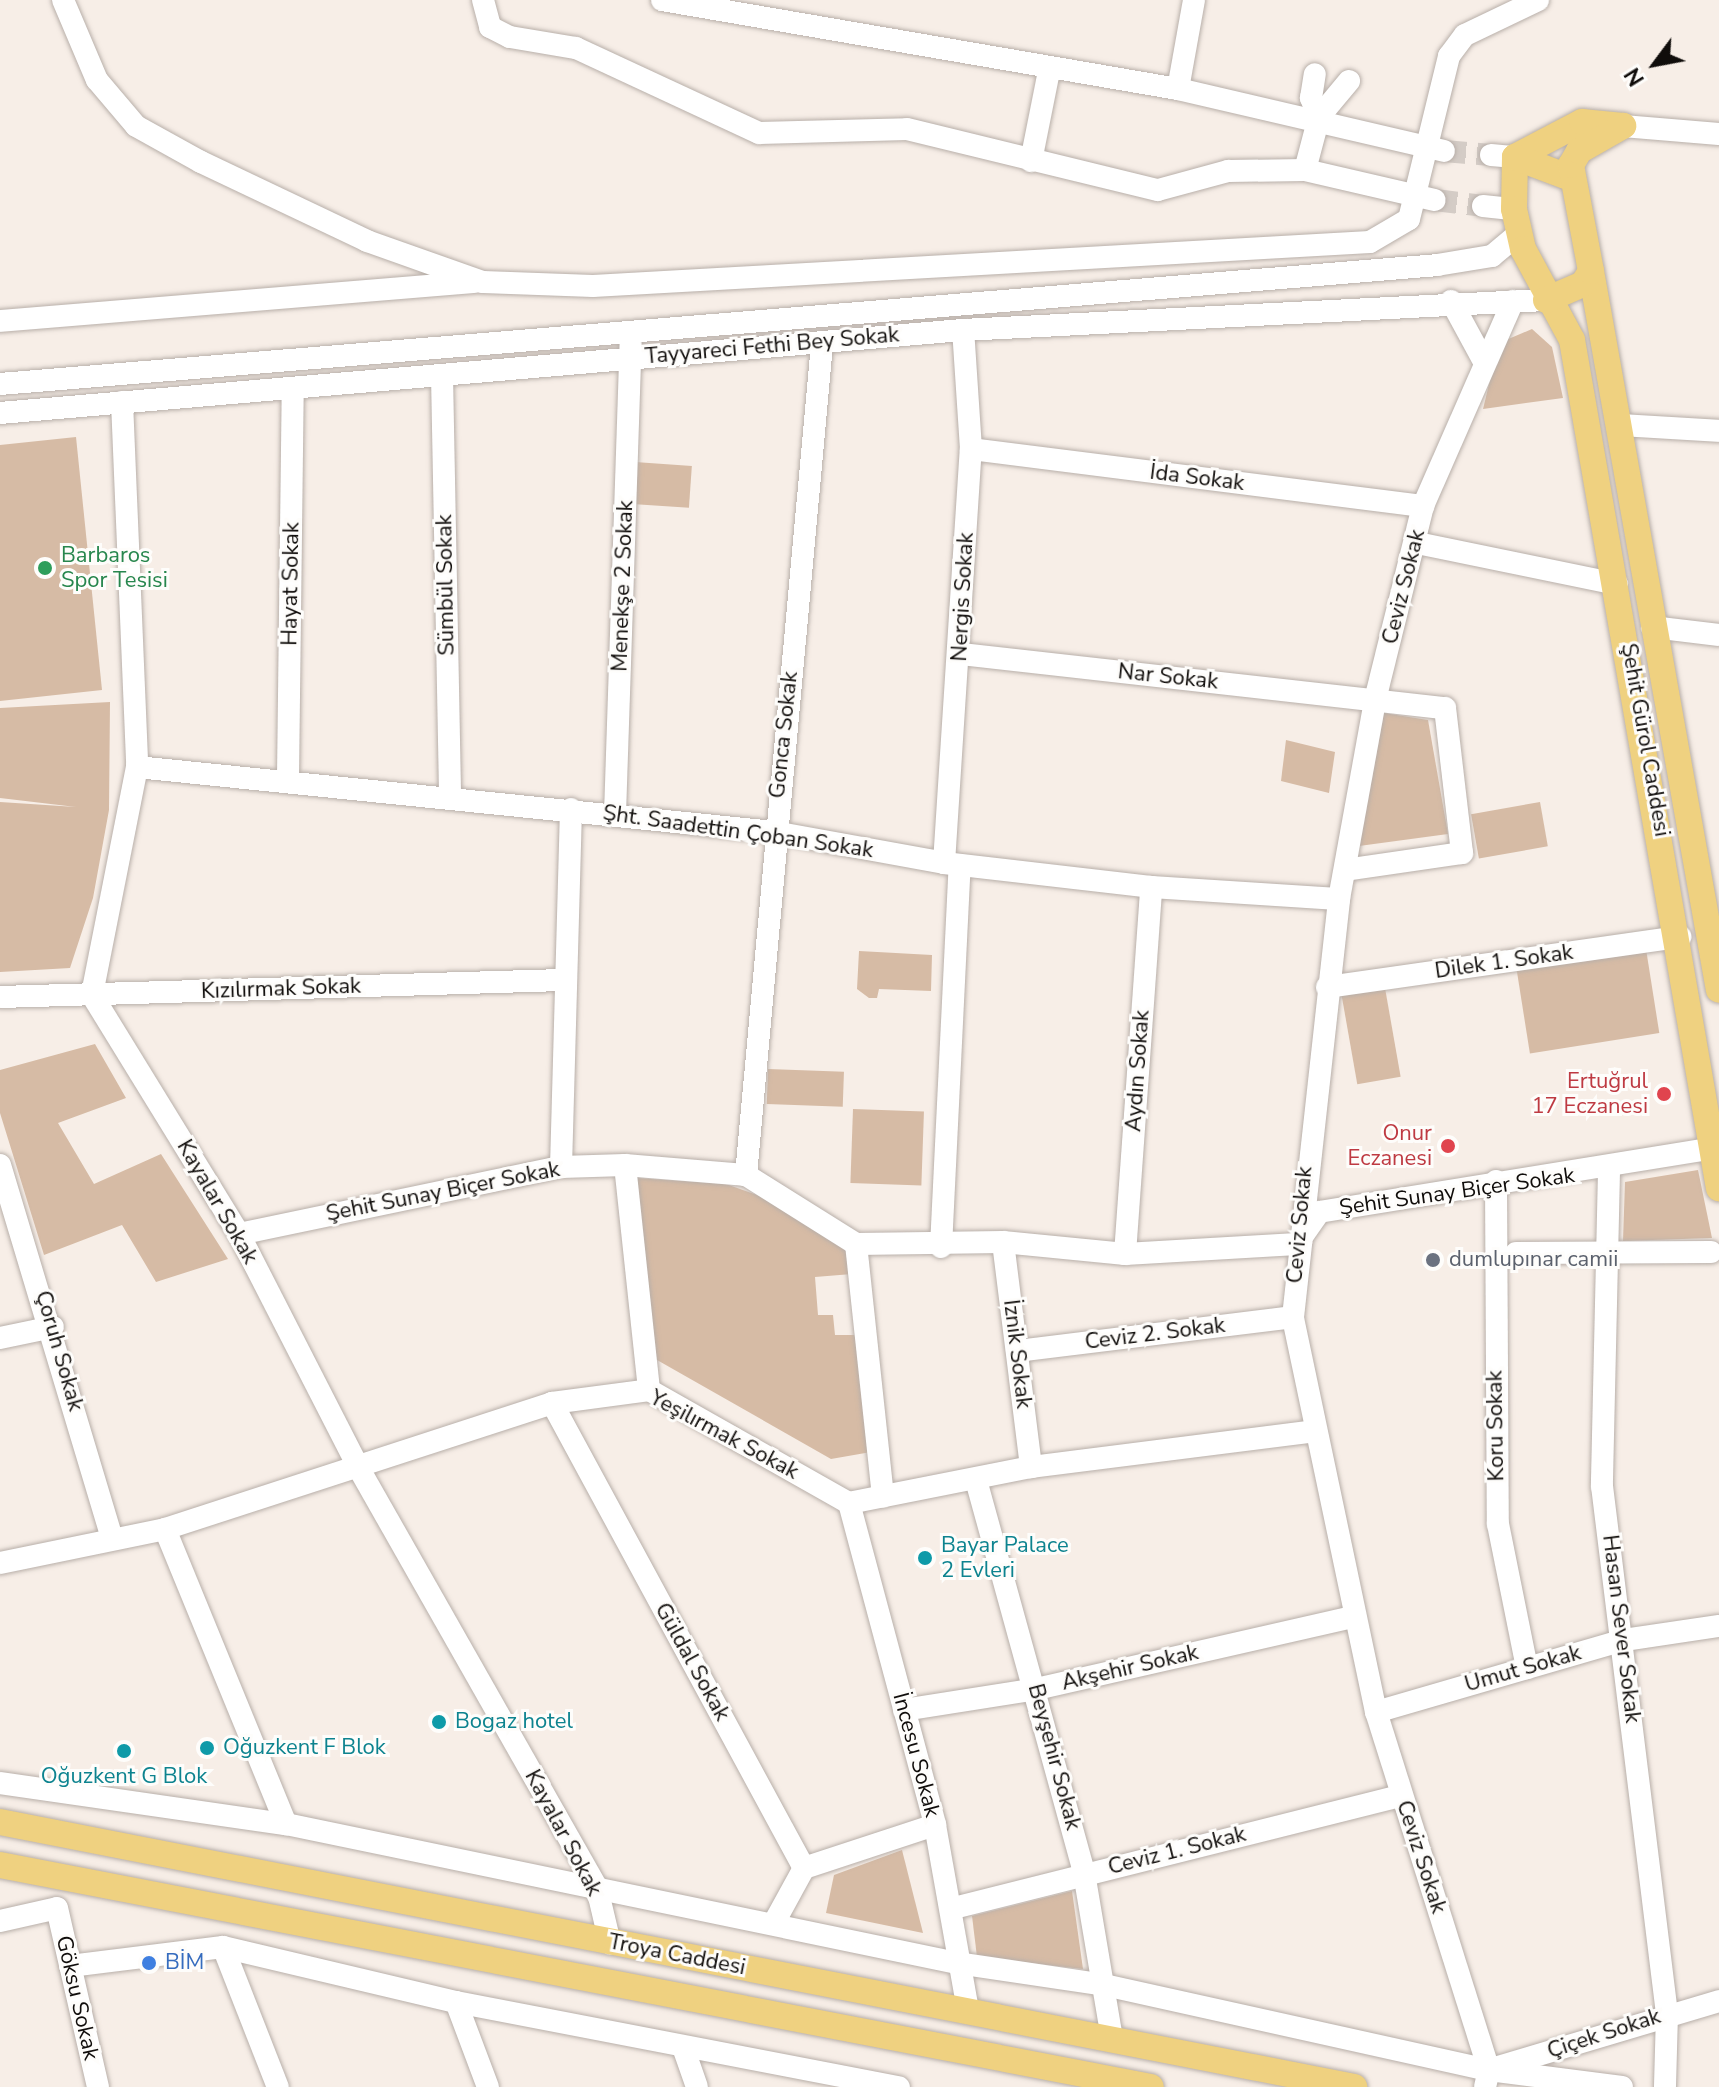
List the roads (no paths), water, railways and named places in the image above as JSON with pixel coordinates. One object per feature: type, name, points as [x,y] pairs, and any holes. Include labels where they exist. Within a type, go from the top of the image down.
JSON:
[{"type":"main road","points":[[1503,156],[1582,122],[1623,126]]},
{"type":"main road","points":[[1503,156],[1568,177],[1579,151],[1623,126]]},
{"type":"main road","points":[[1503,156],[1516,221]]},
{"type":"main road","name":"Şehit Gürol Caddesi","points":[[1568,177],[1591,271],[1719,990]]},
{"type":"main road","name":"Şehit Gürol Caddesi","points":[[1516,221],[1546,300],[1572,340],[1680,937],[1719,1188]]},
{"type":"main road","points":[[1546,300],[1583,284],[1591,271]]},
{"type":"main road","name":"Troya Caddesi","points":[[0,1822],[1354,2087]]},
{"type":"main road","name":"Troya Caddesi","points":[[0,1865],[1151,2087]]},
{"type":"street","points":[[63,0],[97,80],[136,126],[367,241],[483,282]]},
{"type":"street","points":[[483,0],[490,27],[510,37],[576,48],[759,133],[907,129],[1158,190],[1228,171],[1305,170],[1427,199]]},
{"type":"street","points":[[662,0],[1049,71],[1178,89],[1434,150]]},
{"type":"street","points":[[1178,89],[1194,0]]},
{"type":"street","points":[[0,321],[483,282],[593,286],[1370,242],[1409,219],[1427,199],[1449,56],[1465,35],[1516,5],[1538,0]]},
{"type":"street","points":[[1031,161],[1049,71]]},
{"type":"street","points":[[1315,74],[1311,98],[1318,121]]},
{"type":"street","points":[[1305,170],[1318,121],[1349,81]]},
{"type":"street","points":[[1623,126],[1719,134]]},
{"type":"street","points":[[1483,206],[1516,221]]},
{"type":"street","name":"Tayyareci Fethi Bey Sokak","points":[[0,384],[1437,265],[1492,256],[1516,221]]},
{"type":"street","name":"Tayyareci Fethi Bey Sokak","points":[[0,413],[293,391],[442,375],[963,330],[1451,301],[1546,300]]},
{"type":"street","points":[[1451,301],[1483,360]]},
{"type":"street","name":"Ceviz Sokak","points":[[1487,2079],[1376,1712],[1293,1317],[1297,1244],[1327,987],[1339,899],[1375,700],[1417,543],[1423,506],[1483,360],[1513,301]]},
{"type":"street","name":"Menekşe 2 Sokak","points":[[615,814],[631,330]]},
{"type":"street","name":"Nergis Sokak","points":[[941,1247],[952,864],[971,449],[963,330]]},
{"type":"street","name":"Gonca Sokak","points":[[746,1175],[774,832],[822,344]]},
{"type":"street","name":"Sümbül Sokak","points":[[442,375],[450,794]]},
{"type":"street","name":"Hayat Sokak","points":[[288,777],[293,391]]},
{"type":"street","points":[[92,995],[137,767],[122,402]]},
{"type":"street","points":[[1619,425],[1719,431]]},
{"type":"street","name":"İda Sokak","points":[[971,449],[1423,506]]},
{"type":"street","points":[[1417,543],[1617,584]]},
{"type":"street","points":[[1652,627],[1719,635]]},
{"type":"street","name":"Nar Sokak","points":[[961,654],[1445,708],[1462,853],[1346,870]]},
{"type":"street","name":"Şht. Saadettin Çoban Sokak","points":[[137,767],[288,777],[774,832],[952,864],[1151,887],[1339,899]]},
{"type":"street","points":[[561,1167],[562,980],[571,809]]},
{"type":"street","name":"Aydın Sokak","points":[[1125,1254],[1151,887]]},
{"type":"street","name":"Dilek 1. Sokak","points":[[1327,987],[1680,937]]},
{"type":"street","name":"Kızılırmak Sokak","points":[[0,997],[562,980]]},
{"type":"street","name":"Kayalar Sokak","points":[[92,995],[239,1234],[358,1467],[597,1888],[610,1943]]},
{"type":"street","name":"Şehit Sunay Biçer Sokak","points":[[1297,1244],[1319,1212],[1496,1181],[1609,1171],[1714,1148]]},
{"type":"street","name":"Çoruh Sokak","points":[[0,1165],[53,1327],[112,1538]]},
{"type":"street","points":[[625,1165],[649,1390]]},
{"type":"street","name":"Şehit Sunay Biçer Sokak","points":[[239,1234],[561,1167],[625,1165],[746,1175],[856,1244]]},
{"type":"street","name":"Hasan Sever Sokak","points":[[1609,1171],[1602,1486],[1624,1640],[1667,2014],[1665,2087]]},
{"type":"street","name":"Koru Sokak","points":[[1496,1181],[1498,1524],[1527,1668]]},
{"type":"street","points":[[883,1497],[856,1244],[941,1247],[1003,1242],[1125,1254],[1297,1244]]},
{"type":"street","name":"İznik Sokak","points":[[1003,1242],[1031,1467]]},
{"type":"street","points":[[1516,1253],[1608,1256],[1711,1252]]},
{"type":"street","name":"Ceviz 2. Sokak","points":[[1017,1351],[1293,1317]]},
{"type":"street","points":[[0,1338],[53,1327]]},
{"type":"street","name":"Yeşilırmak Sokak","points":[[0,1563],[165,1529],[552,1403],[649,1390],[849,1503]]},
{"type":"street","name":"Güldal Sokak","points":[[552,1403],[804,1868]]},
{"type":"street","points":[[849,1503],[1031,1467],[1315,1431]]},
{"type":"street","name":"Beyşehir Sokak","points":[[976,1480],[1036,1689],[1084,1873],[1100,1984],[1112,2038]]},
{"type":"street","name":"İncesu Sokak","points":[[849,1503],[935,1825],[954,1908],[957,1963],[968,2010]]},
{"type":"street","points":[[165,1529],[286,1824]]},
{"type":"street","name":"Akşehir Sokak","points":[[904,1710],[1036,1689],[1354,1617]]},
{"type":"street","name":"Umut Sokak","points":[[1376,1712],[1624,1640],[1719,1626]]},
{"type":"street","points":[[0,1783],[286,1824],[775,1921],[957,1963],[1100,1984],[1487,2079],[1622,2087]]},
{"type":"street","name":"Ceviz 1. Sokak","points":[[954,1908],[1401,1796]]},
{"type":"street","points":[[775,1921],[804,1868],[935,1825]]},
{"type":"street","name":"Göksu Sokak","points":[[0,1921],[57,1908],[98,2087]]},
{"type":"street","points":[[70,1966],[223,1947],[456,2002],[899,2087]]},
{"type":"street","points":[[223,1947],[278,2087]]},
{"type":"street","name":"Çiçek Sokak","points":[[1487,2079],[1667,2014],[1719,2001]]},
{"type":"street","points":[[456,2002],[488,2087]]},
{"type":"street","points":[[683,2047],[697,2087]]},
{"type":"tunnel","points":[[1444,151],[1491,155]]},
{"type":"tunnel","points":[[1435,200],[1483,206]]},
{"type":"place","name":"Barbaros Spor Tesisi","points":[[45,568]]},
{"type":"place","name":"Ertuğrul 17 Eczanesi","points":[[1664,1094]]},
{"type":"place","name":"Onur Eczanesi","points":[[1448,1146]]},
{"type":"place","name":"dumlupınar camii","points":[[1433,1260]]},
{"type":"place","name":"Bayar Palace 2 Evleri","points":[[925,1558]]},
{"type":"place","name":"Bogaz hotel","points":[[439,1722]]},
{"type":"place","name":"Oğuzkent F Blok","points":[[207,1748]]},
{"type":"place","name":"Oğuzkent G Blok","points":[[124,1751]]},
{"type":"place","name":"BİM","points":[[149,1963]]}]
